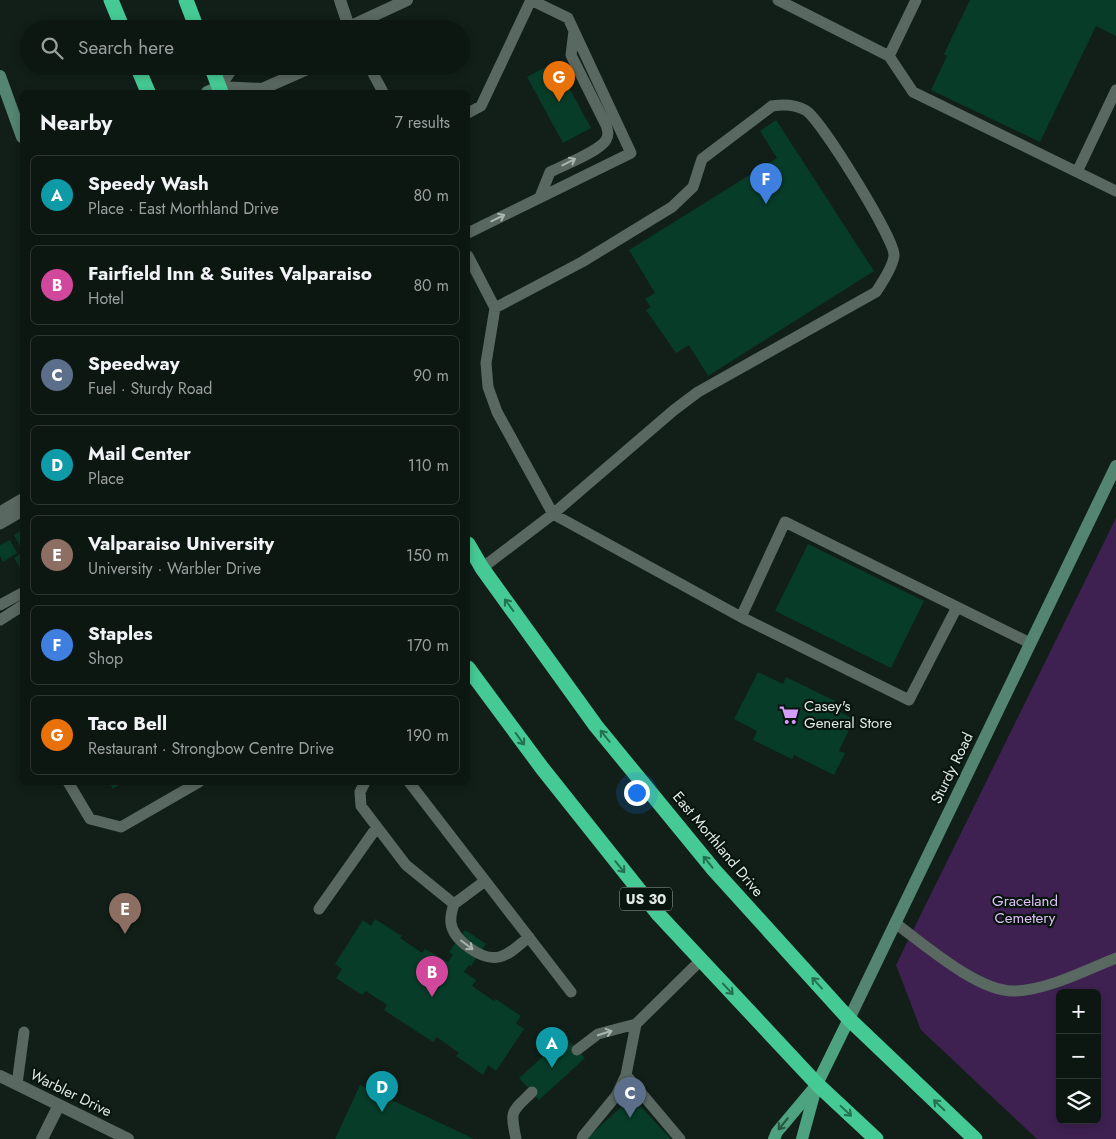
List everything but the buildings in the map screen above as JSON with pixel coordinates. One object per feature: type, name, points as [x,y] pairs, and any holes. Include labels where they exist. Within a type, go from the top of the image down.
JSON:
[{"type":"highway","points":[[111,0],[119,20]]},
{"type":"highway","points":[[186,0],[194,20]]},
{"type":"highway","points":[[141,75],[147,90]]},
{"type":"highway","points":[[213,75],[216,90]]},
{"type":"highway","name":"East Morthland Drive","points":[[470,547],[482,568],[596,726],[714,870],[850,1019],[975,1139]]},
{"type":"highway","name":"US 30","points":[[470,672],[542,768],[659,915],[817,1084],[876,1139]]},
{"type":"main road","name":"Sturdy Road","points":[[802,1139],[817,1084],[850,1019]]},
{"type":"main road","name":"Sturdy Road","points":[[774,1139],[777,1132],[817,1084]]},
{"type":"street","points":[[340,0],[346,20]]},
{"type":"street","points":[[366,20],[407,0]]},
{"type":"street","points":[[217,90],[228,75]]},
{"type":"street","points":[[239,90],[262,89],[294,75]]},
{"type":"street","points":[[0,76],[20,131]]},
{"type":"street","name":"Sturdy Road","points":[[850,1019],[1116,466]]},
{"type":"street","name":"Warbler Drive","points":[[0,1076],[128,1139]]},
{"type":"street","points":[[42,1139],[59,1105]]},
{"type":"lane","points":[[470,112],[481,106],[531,0],[568,18],[631,153],[470,232]]},
{"type":"lane","points":[[778,0],[889,56],[913,92],[1116,192]]},
{"type":"lane","points":[[889,56],[916,0]]},
{"type":"lane","points":[[540,197],[550,172],[598,148],[605,142],[608,133],[606,125],[571,55],[574,31]]},
{"type":"lane","points":[[374,75],[382,90]]},
{"type":"lane","points":[[1077,172],[1116,90]]},
{"type":"lane","points":[[482,568],[553,514],[674,410],[698,392],[876,292],[885,278],[895,255],[890,238],[873,208],[822,129],[807,110],[779,104],[772,106],[702,159],[694,188],[672,207],[582,262],[495,308]]},
{"type":"lane","points":[[470,260],[495,308],[486,363],[488,387],[497,412],[553,514],[741,617],[909,700],[957,607]]},
{"type":"lane","points":[[0,512],[20,499]]},
{"type":"lane","points":[[0,524],[20,511]]},
{"type":"lane","points":[[741,617],[785,522],[1030,643]]},
{"type":"lane","points":[[0,606],[20,594]]},
{"type":"lane","points":[[0,620],[20,607]]},
{"type":"lane","points":[[70,785],[90,819],[121,828],[194,785]]},
{"type":"lane","points":[[364,785],[360,792],[361,806],[406,865],[454,904]]},
{"type":"lane","points":[[412,785],[571,992]]},
{"type":"lane","points":[[319,909],[377,827]]},
{"type":"lane","points":[[485,881],[454,904],[450,914],[454,933],[474,950],[486,956],[497,958],[508,954],[529,937]]},
{"type":"lane","points":[[895,923],[978,982],[996,990],[1014,991],[1039,987],[1116,958]]},
{"type":"lane","points":[[577,1050],[598,1034],[636,1024],[701,960]]},
{"type":"lane","points":[[582,1139],[616,1096],[626,1075],[636,1024]]},
{"type":"lane","points":[[17,1084],[24,1032]]},
{"type":"lane","points":[[626,1075],[680,1139]]},
{"type":"lane","points":[[516,1139],[511,1117],[514,1109],[532,1092]]},
{"type":"green space","name":"Graceland Cemetery","points":[[1116,518],[1116,1139],[1037,1139],[921,1030],[896,965]]},
{"type":"place","name":"Taco Bell","points":[[559,102]]},
{"type":"place","name":"Staples","points":[[766,204]]},
{"type":"place","name":"Casey's General Store","points":[[789,715]]},
{"type":"place","name":"Valparaiso University","points":[[125,934]]},
{"type":"place","name":"Fairfield Inn & Suites Valparaiso","points":[[432,997]]},
{"type":"place","name":"Speedy Wash","points":[[552,1068]]},
{"type":"place","name":"Mail Center","points":[[382,1112]]},
{"type":"place","name":"Speedway","points":[[630,1118]]}]
